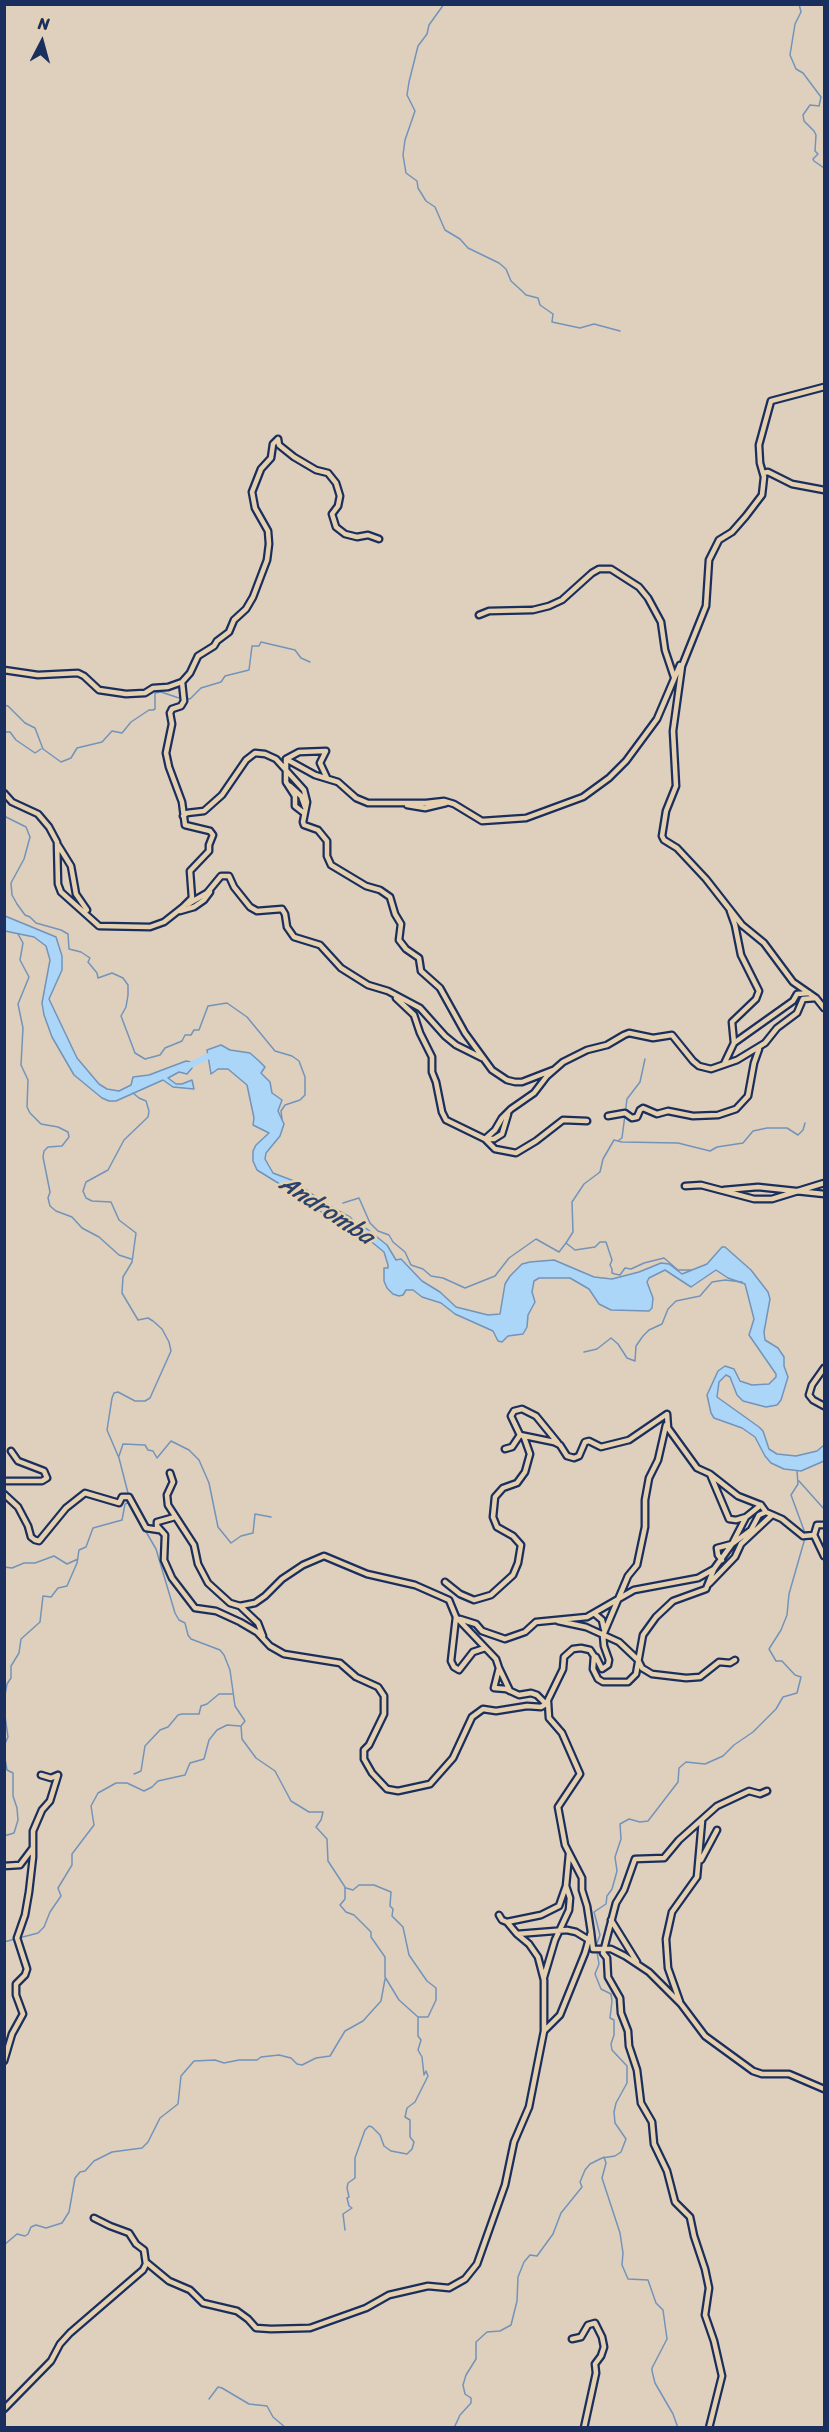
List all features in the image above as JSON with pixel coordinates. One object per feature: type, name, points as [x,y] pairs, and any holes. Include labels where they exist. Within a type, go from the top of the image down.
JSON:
[{"type":"street","points":[[286,759],[315,776],[338,782],[356,798],[368,803],[399,803],[425,808],[449,802],[482,821],[526,818],[583,797],[604,783],[636,749],[657,719],[705,606],[709,560],[713,548],[756,506],[764,489],[759,445],[771,401],[825,387]]},
{"type":"street","points":[[4,670],[38,675],[78,673],[99,690],[126,694],[145,693],[153,688],[168,687],[182,682],[190,673],[198,656],[230,632],[237,616],[246,609],[256,589],[267,560],[268,531],[255,508],[252,492],[261,469],[271,458],[273,444],[278,439],[279,445],[294,457],[316,470],[328,473],[336,483],[340,496],[338,506],[332,514],[336,527],[345,534],[357,537],[368,535],[379,539]]},
{"type":"street","points":[[763,473],[768,472],[792,484],[825,490]]},
{"type":"street","points":[[479,615],[489,611],[533,610],[549,606],[562,600],[592,573],[599,569],[611,569],[639,587],[648,598],[661,622],[665,650],[674,677]]},
{"type":"street","points":[[684,658],[674,731],[675,786],[666,811],[662,836],[664,840],[677,848],[706,879],[742,925],[764,943],[794,982],[811,993],[825,1008]]},
{"type":"street","points":[[182,682],[184,701],[182,706],[172,709],[170,713],[172,724],[166,753],[184,809],[185,825],[210,831],[213,835],[209,852],[190,872],[192,897],[183,907]]},
{"type":"street","points":[[286,759],[299,752],[326,751],[320,763],[328,779]]},
{"type":"street","points":[[183,816],[187,813],[204,811],[222,795],[246,760],[255,753],[271,756],[304,790],[307,802],[302,818],[304,825],[318,830],[327,841],[327,856],[331,865],[366,886],[380,890],[393,900],[395,914],[401,924],[399,940],[406,949],[419,958],[421,971],[441,988],[475,1048],[492,1070],[507,1080],[515,1082],[522,1082],[553,1070]]},
{"type":"street","points":[[286,759],[286,782],[295,796],[295,806],[304,810]]},
{"type":"street","points":[[286,782],[301,796],[304,810]]},
{"type":"street","points":[[4,793],[12,802],[31,810],[44,820],[71,866],[76,894],[99,926],[150,927],[164,922],[212,888]]},
{"type":"street","points":[[57,842],[58,884],[64,896],[90,916]]},
{"type":"street","points":[[177,912],[194,907],[204,900],[221,876],[229,876],[234,887],[250,907],[257,911],[282,909],[287,927],[294,936],[320,945],[341,968],[374,989],[394,994],[420,1008],[456,1045],[485,1059]]},
{"type":"street","points":[[729,909],[741,955],[759,991],[759,996],[732,1022],[734,1043]]},
{"type":"street","points":[[724,1064],[734,1043],[789,1004],[797,994],[811,993]]},
{"type":"street","points":[[394,994],[414,1015],[432,1057],[432,1072],[446,1120],[485,1139],[495,1149],[516,1153],[563,1120],[587,1121]]},
{"type":"street","points":[[485,1139],[495,1130],[502,1118],[534,1093],[553,1070],[569,1058],[593,1047],[607,1045],[629,1034],[653,1038],[672,1035],[686,1054],[699,1066],[711,1069],[747,1055],[797,1013],[803,999],[816,998]]},
{"type":"street","points":[[608,1116],[623,1113],[632,1118],[637,1117],[643,1108],[657,1114],[668,1111],[693,1116],[718,1115],[736,1109],[748,1096],[754,1063],[760,1046]]},
{"type":"street","points":[[685,1186],[700,1185],[754,1199],[772,1199],[825,1183]]},
{"type":"street","points":[[724,1190],[758,1187],[825,1194]]},
{"type":"street","points":[[825,1368],[812,1385],[809,1395],[813,1400],[825,1406]]},
{"type":"street","points":[[445,1582],[460,1594],[474,1600],[491,1595],[513,1575],[518,1563],[521,1545],[513,1536],[497,1527],[493,1517],[495,1497],[503,1488],[517,1483],[525,1472],[530,1454],[511,1416],[514,1411],[522,1409],[536,1416],[567,1456],[574,1458],[579,1456],[585,1442],[589,1441],[601,1447],[629,1440],[667,1414],[658,1460],[649,1478],[645,1500],[645,1527],[637,1565],[628,1576],[604,1633]]},
{"type":"street","points":[[666,1423],[670,1432],[697,1468],[710,1474],[738,1496],[761,1505],[766,1512],[782,1519],[805,1536],[814,1535]]},
{"type":"street","points":[[522,1436],[539,1437],[560,1445]]},
{"type":"street","points":[[505,1449],[512,1447],[522,1436]]},
{"type":"street","points":[[4,1481],[42,1481],[47,1478],[44,1471],[18,1461],[11,1451]]},
{"type":"street","points":[[170,1473],[173,1482],[168,1491],[167,1501],[194,1545],[198,1564],[208,1583],[221,1596],[240,1606],[258,1623],[262,1637]]},
{"type":"street","points":[[710,1474],[729,1519],[736,1520],[746,1517],[761,1505]]},
{"type":"street","points":[[4,1494],[18,1507],[28,1526],[30,1537],[39,1541],[66,1508],[85,1493],[118,1503],[122,1497],[129,1497],[146,1528],[162,1531]]},
{"type":"street","points":[[722,1560],[717,1548],[732,1544],[751,1530],[759,1515],[766,1512]]},
{"type":"street","points":[[594,1656],[593,1669],[598,1679],[603,1682],[628,1682],[636,1674],[643,1635],[656,1617],[673,1601],[706,1588],[735,1557],[741,1544],[772,1515]]},
{"type":"street","points":[[175,1517],[157,1522],[157,1526],[165,1535],[164,1560],[172,1578],[195,1608],[216,1611],[240,1622],[284,1654],[340,1663],[356,1677],[378,1687],[385,1701],[384,1714],[363,1754],[372,1773],[391,1791],[430,1784],[453,1758],[472,1717],[483,1709],[496,1712],[526,1706],[541,1707],[547,1703]]},
{"type":"street","points":[[706,1588],[714,1569],[732,1544],[746,1517]]},
{"type":"street","points":[[825,1525],[817,1526],[814,1535],[825,1556]]},
{"type":"street","points":[[240,1606],[255,1603],[282,1579],[303,1565],[324,1556],[378,1577],[415,1585],[449,1600],[457,1618],[496,1659],[510,1690]]},
{"type":"street","points":[[457,1618],[476,1624],[482,1631],[505,1639],[525,1632],[536,1622],[582,1618],[595,1614],[633,1590],[698,1578],[714,1569]]},
{"type":"street","points":[[595,1614],[602,1620],[608,1665],[602,1669],[590,1650],[581,1648],[567,1653],[547,1703],[549,1718],[562,1733],[579,1774],[576,1782],[559,1802],[558,1807],[569,1854],[582,1878],[582,1890],[591,1932],[598,1949],[607,1958],[608,1977],[620,1998],[629,2046],[634,2055],[641,2103],[652,2122],[654,2144],[667,2171],[675,2202],[690,2217],[710,2288],[705,2315],[722,2376],[713,2404],[709,2427]]},
{"type":"street","points":[[457,1618],[451,1661],[454,1667],[459,1670],[473,1652],[486,1648]]},
{"type":"street","points":[[553,1620],[604,1633],[619,1642],[638,1660],[642,1668],[652,1674],[700,1677],[719,1662],[730,1663],[735,1659]]},
{"type":"street","points":[[499,1668],[494,1688],[510,1690],[519,1695],[531,1693],[547,1703]]},
{"type":"street","points":[[4,2061],[12,2034],[23,2014],[16,1995],[16,1984],[26,1975],[27,1969],[19,1949],[17,1936],[25,1915],[29,1892],[33,1831],[42,1810],[50,1801],[58,1775],[51,1778],[41,1775]]},
{"type":"street","points":[[598,1949],[616,1903],[624,1890],[634,1859],[664,1858],[679,1840],[717,1806],[749,1791],[760,1794],[767,1791]]},
{"type":"street","points":[[681,2004],[668,1968],[666,1939],[672,1912],[690,1885],[695,1882],[702,1821]]},
{"type":"street","points":[[697,1868],[717,1830]]},
{"type":"street","points":[[4,1866],[20,1865],[33,1846]]},
{"type":"street","points":[[507,1922],[542,1915],[558,1906],[566,1886],[569,1854]]},
{"type":"street","points":[[146,2262],[170,2281],[190,2290],[203,2303],[237,2311],[256,2328],[288,2330],[310,2328],[366,2308],[396,2293],[428,2286],[449,2288],[465,2279],[477,2264],[502,2194],[514,2142],[529,2107],[544,2031],[544,1980],[547,1960],[569,1910],[570,1898],[566,1886]]},
{"type":"street","points":[[499,1915],[516,1935],[535,1950],[544,1980]]},
{"type":"street","points":[[611,1920],[638,1964]]},
{"type":"street","points":[[516,1935],[559,1930],[576,1932],[589,1940]]},
{"type":"street","points":[[544,2031],[560,2014],[591,1932]]},
{"type":"street","points":[[598,1949],[611,1949],[649,1972],[681,2004],[705,2036],[753,2071],[762,2074],[789,2074],[825,2089]]},
{"type":"street","points":[[4,2409],[51,2361],[60,2344],[70,2333],[143,2270],[146,2262],[144,2250],[136,2244],[129,2233],[94,2218]]},
{"type":"street","points":[[572,2339],[581,2337],[588,2325],[596,2323],[601,2331],[604,2348],[595,2364],[596,2373],[584,2427]]},
{"type":"water","points":[[5,916],[56,937],[62,956],[62,970],[49,999],[77,1058],[99,1084],[107,1089],[119,1091],[131,1085],[133,1077],[149,1075],[186,1061],[191,1062],[192,1068],[187,1074],[179,1072],[168,1078],[176,1084],[192,1080],[194,1089],[173,1087],[163,1080],[116,1101],[109,1101],[74,1075],[52,1037],[44,1015],[42,1003],[50,960],[46,946],[34,937],[5,931]]},
{"type":"water","points":[[221,1045],[230,1050],[250,1053],[259,1061],[265,1067],[261,1073],[270,1082],[272,1093],[282,1100],[278,1111],[284,1124],[280,1136],[266,1153],[265,1159],[273,1173],[294,1181],[326,1204],[350,1217],[358,1226],[367,1229],[387,1245],[396,1260],[401,1259],[422,1281],[440,1292],[456,1307],[488,1315],[500,1314],[505,1284],[522,1264],[530,1262],[554,1260],[594,1277],[612,1279],[661,1263],[669,1264],[682,1274],[707,1264],[722,1247],[725,1247],[751,1270],[768,1292],[770,1299],[764,1332],[765,1340],[778,1348],[784,1357],[788,1377],[781,1400],[777,1405],[766,1407],[743,1401],[737,1395],[730,1377],[726,1375],[719,1382],[717,1397],[759,1427],[763,1431],[769,1449],[777,1454],[796,1456],[817,1451],[824,1445],[824,1461],[801,1471],[784,1469],[771,1463],[755,1437],[742,1428],[714,1418],[711,1413],[707,1395],[718,1371],[725,1366],[734,1369],[740,1381],[752,1385],[769,1384],[776,1377],[749,1335],[754,1319],[745,1284],[728,1278],[716,1270],[691,1287],[665,1270],[649,1278],[647,1282],[653,1298],[652,1308],[649,1311],[611,1310],[599,1304],[589,1289],[570,1278],[539,1278],[534,1281],[532,1292],[535,1302],[528,1315],[527,1327],[523,1334],[508,1336],[502,1342],[498,1341],[493,1331],[455,1314],[441,1303],[422,1297],[413,1290],[406,1290],[403,1295],[399,1296],[393,1294],[384,1281],[384,1268],[388,1268],[388,1265],[384,1252],[368,1239],[364,1240],[354,1235],[338,1221],[329,1218],[309,1202],[257,1170],[253,1161],[253,1151],[269,1133],[253,1125],[254,1118],[247,1085],[228,1069],[218,1069],[211,1074],[207,1050]]},
{"type":"waterway","points":[[444,4],[418,46],[409,82],[407,95],[415,111],[405,140],[403,155],[406,173],[417,181],[418,188],[426,201],[435,207],[445,230],[460,239],[468,248],[499,263],[506,269],[511,281],[526,295],[538,298],[540,305],[553,314],[552,322],[580,328],[594,324],[620,331]]},
{"type":"waterway","points":[[799,4],[801,12],[795,24],[790,55],[796,69],[803,73],[821,97],[819,106],[810,105],[803,115],[804,121],[816,135],[815,151],[818,154],[813,159],[824,168]]},
{"type":"waterway","points":[[185,698],[190,699],[201,688],[221,682],[225,676],[249,670],[252,646],[259,646],[261,642],[295,650],[301,658],[310,662]]},
{"type":"waterway","points":[[4,705],[8,706],[25,723],[35,728],[43,749],[61,762],[71,758],[77,748],[102,742],[112,731],[122,733],[131,722],[149,710],[155,709],[155,693],[161,692],[181,697]]},
{"type":"waterway","points":[[4,732],[10,732],[16,740],[35,753],[41,749]]},
{"type":"waterway","points":[[4,816],[26,827],[30,837],[24,859],[11,883],[12,895],[25,915],[36,923],[68,934],[69,949],[81,952],[90,958],[88,962],[97,973],[98,978],[112,973],[123,978],[128,985],[128,995],[126,1007],[121,1016],[135,1053],[145,1059],[160,1055],[165,1048],[182,1041],[185,1035],[191,1035],[194,1030],[199,1030],[208,1006],[227,1003],[247,1017],[275,1051],[292,1056],[299,1061],[305,1077],[305,1095],[300,1100],[285,1105],[281,1111],[282,1119]]},
{"type":"waterway","points":[[18,934],[23,943],[20,960],[29,977],[18,1004],[23,1028],[21,1065],[28,1080],[27,1107],[41,1124],[58,1127],[68,1132],[69,1137],[62,1146],[48,1147],[44,1151],[50,1206],[72,1217],[82,1228],[99,1237],[119,1255],[131,1259]]},
{"type":"waterway","name":"Andromba","points":[[184,1068],[209,1056],[213,1057]]},
{"type":"waterway","points":[[619,1140],[622,1138],[627,1099],[640,1082],[645,1059]]},
{"type":"waterway","points":[[129,1497],[119,1458],[107,1430],[112,1398],[114,1393],[118,1392],[135,1401],[145,1401],[150,1398],[171,1351],[162,1329],[148,1318],[138,1320],[122,1293],[123,1277],[132,1262],[136,1233],[119,1220],[111,1202],[92,1201],[86,1198],[83,1191],[86,1182],[108,1170],[124,1140],[148,1117],[146,1101],[133,1093]]},
{"type":"waterway","points":[[566,1243],[573,1232],[572,1202],[584,1184],[600,1172],[603,1159],[614,1140],[678,1143],[710,1151],[717,1147],[743,1143],[753,1131],[767,1128],[787,1128],[798,1135],[805,1123]]},
{"type":"waterway","points":[[343,1203],[359,1198],[370,1223],[378,1231],[389,1235],[393,1242],[405,1252],[411,1265],[423,1269],[431,1276],[443,1278],[465,1288],[495,1276],[509,1258],[536,1239],[559,1252],[566,1243],[575,1250],[595,1247],[600,1242],[606,1242],[612,1260],[610,1265],[612,1273],[615,1274],[620,1275],[625,1268],[631,1269],[664,1258],[678,1270],[691,1270]]},
{"type":"waterway","points":[[584,1352],[597,1349],[611,1338],[627,1358],[635,1361],[636,1346],[649,1330],[662,1324],[668,1309],[676,1301],[700,1296],[712,1282],[725,1280],[742,1282]]},
{"type":"waterway","points":[[119,1456],[123,1444],[145,1445],[148,1450],[153,1451],[157,1458],[171,1441],[189,1450],[199,1460],[209,1483],[218,1527],[231,1543],[241,1536],[253,1533],[255,1514],[271,1517]]},
{"type":"waterway","points":[[797,1471],[798,1484],[791,1495],[805,1533]]},
{"type":"waterway","points":[[799,1481],[824,1509]]},
{"type":"waterway","points":[[4,1700],[7,1684],[11,1678],[11,1666],[19,1653],[21,1639],[40,1622],[43,1596],[51,1597],[58,1588],[67,1586],[77,1563],[79,1550],[86,1547],[93,1528],[122,1520],[125,1504],[130,1502]]},
{"type":"waterway","points":[[138,1517],[143,1526]]},
{"type":"waterway","points":[[145,1530],[156,1549],[175,1613],[179,1620],[185,1623],[188,1635],[191,1639],[220,1650],[224,1655],[230,1670],[235,1706],[245,1721],[241,1726],[242,1739],[256,1758],[275,1771],[291,1801],[309,1812],[323,1812],[316,1827],[327,1839],[328,1861],[345,1887],[345,1899],[340,1905],[371,1932],[371,1937],[385,1957],[385,1977],[399,2000],[418,2017],[418,2036],[421,2040],[418,2050],[422,2057],[424,2075],[426,2071],[428,2076],[415,2102],[407,2108],[405,2117],[410,2120],[410,2137],[414,2142],[412,2149],[407,2154],[391,2151],[384,2146],[380,2135],[372,2127],[369,2126],[365,2130],[355,2158],[355,2178],[348,2183],[349,2197],[347,2198],[352,2208],[343,2214],[345,2230]]},
{"type":"waterway","points":[[454,2428],[460,2415],[471,2403],[471,2398],[465,2394],[463,2385],[476,2359],[476,2342],[487,2332],[500,2331],[511,2325],[517,2301],[518,2277],[524,2262],[530,2255],[537,2256],[553,2234],[561,2213],[582,2187],[580,2182],[585,2170],[590,2164],[621,2152],[626,2139],[615,2123],[614,2112],[616,2103],[627,2083],[627,2066],[612,2050],[614,2020],[610,2018],[611,1994],[601,1989],[595,1974],[599,1964],[596,1946],[600,1935],[594,1912],[606,1904],[607,1896],[612,1889],[617,1871],[615,1857],[621,1839],[620,1824],[629,1819],[640,1822],[648,1821],[678,1782],[679,1768],[686,1762],[705,1764],[723,1756],[753,1732],[776,1709],[783,1697],[797,1693],[801,1677],[795,1675],[782,1661],[776,1661],[769,1649],[787,1615],[789,1594],[805,1538]]},
{"type":"waterway","points":[[4,1567],[12,1568],[24,1563],[35,1563],[54,1556],[67,1564],[78,1559]]},
{"type":"waterway","points":[[134,1774],[141,1771],[145,1746],[160,1730],[168,1727],[178,1715],[199,1714],[201,1706],[219,1694],[232,1694]]},
{"type":"waterway","points":[[4,1709],[8,1737],[4,1746]]},
{"type":"waterway","points":[[19,1938],[38,1933],[44,1927],[50,1912],[61,1896],[58,1888],[72,1865],[72,1854],[94,1825],[91,1806],[98,1793],[116,1783],[127,1783],[144,1791],[158,1781],[185,1775],[190,1763],[204,1759],[209,1740],[217,1730],[227,1725],[240,1726]]},
{"type":"waterway","points":[[4,1753],[7,1770],[13,1773],[13,1796],[18,1820],[14,1833],[4,1836]]},
{"type":"waterway","points":[[346,1888],[353,1890],[359,1885],[374,1885],[391,1892],[392,1916],[403,1927],[409,1955],[427,1981],[436,1988],[436,2000],[428,2017],[418,2017]]},
{"type":"waterway","points":[[4,1942],[15,1939]]},
{"type":"waterway","points":[[4,2245],[17,2234],[25,2236],[31,2227],[36,2225],[46,2228],[62,2223],[69,2212],[75,2178],[94,2161],[112,2152],[142,2148],[148,2142],[160,2118],[178,2104],[181,2076],[194,2061],[215,2060],[224,2063],[279,2055],[291,2058],[297,2064],[302,2065],[316,2058],[330,2056],[345,2031],[363,2021],[381,2001],[385,1979]]},
{"type":"waterway","points":[[604,2157],[606,2163],[602,2178],[620,2233],[622,2265],[628,2279],[648,2280],[656,2303],[663,2310],[667,2339],[652,2371],[655,2383],[673,2414],[678,2428]]},
{"type":"waterway","points":[[209,2399],[218,2387],[222,2388],[249,2404],[267,2406],[273,2417],[286,2428]]}]
